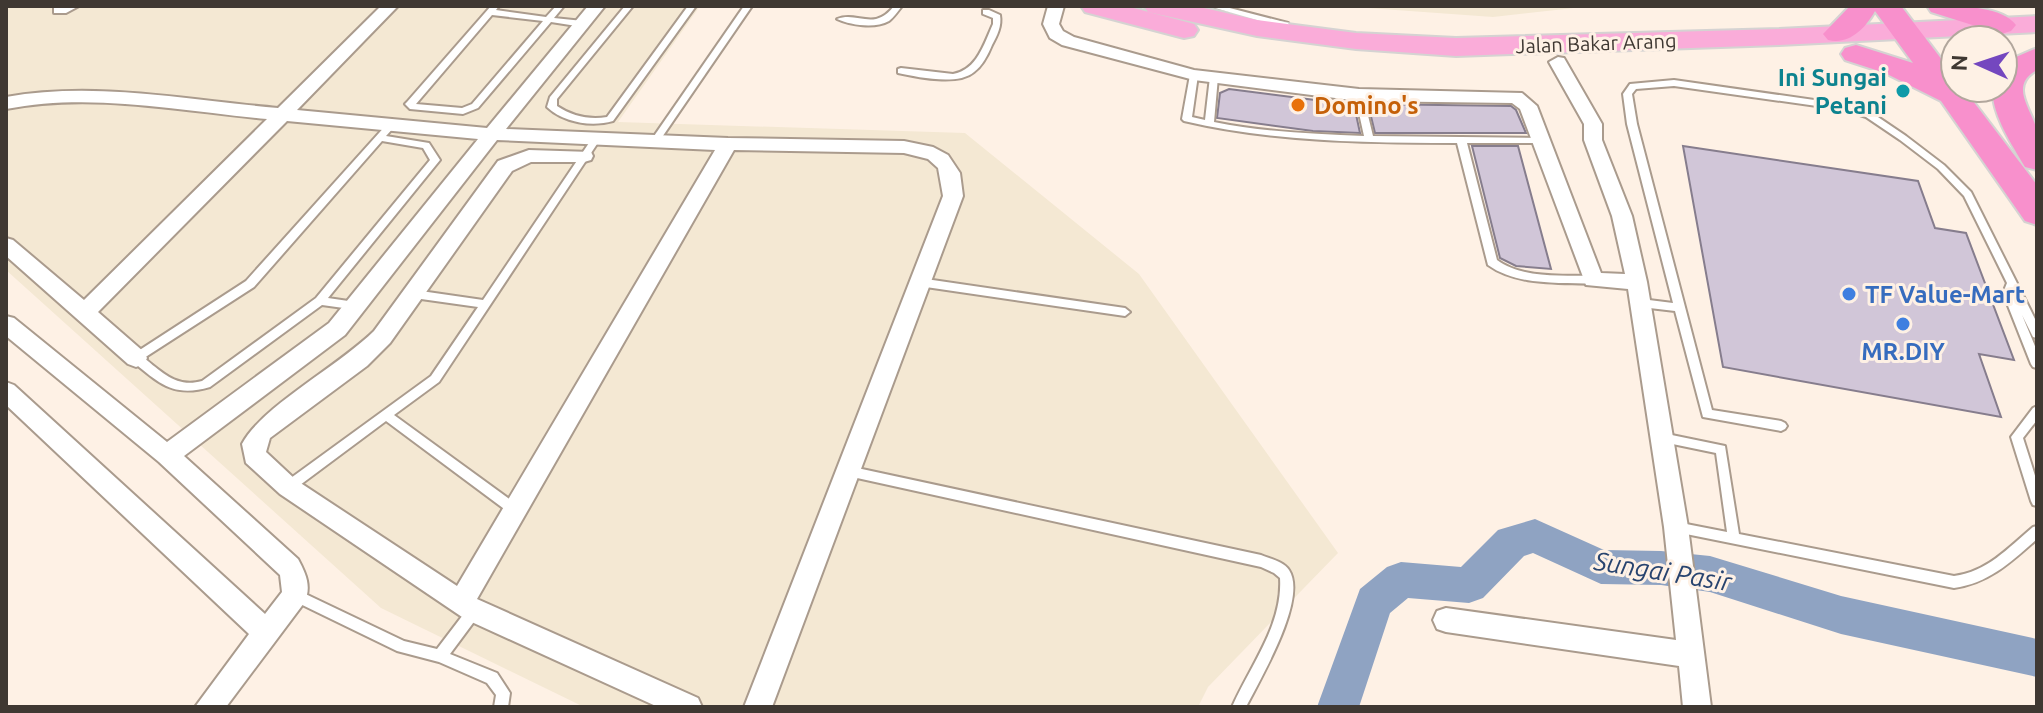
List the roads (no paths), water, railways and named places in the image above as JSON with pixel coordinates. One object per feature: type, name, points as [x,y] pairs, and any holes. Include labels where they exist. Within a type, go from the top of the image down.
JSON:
[{"type":"highway","points":[[1864,6],[1847,44],[1939,87]]},
{"type":"highway","points":[[1886,6],[1933,35],[2023,50],[2007,87],[2006,100],[2037,162]]},
{"type":"highway","points":[[1974,104],[2037,213]]},
{"type":"highway","points":[[1976,104],[2037,162]]},
{"type":"main road","name":"Jalan Bakar Arang","points":[[1095,6],[1241,43],[1333,56],[1412,62],[1552,62],[1847,44],[1933,35]]},
{"type":"main road","name":"Jalan Bakar Arang","points":[[1158,6],[1257,28],[1356,41],[1470,47],[1847,44]]},
{"type":"main road","points":[[2023,50],[2037,24]]},
{"type":"street","points":[[83,314],[390,6]]},
{"type":"street","points":[[167,455],[337,329],[597,6]]},
{"type":"street","points":[[1056,6],[1051,24],[1056,34],[1068,41],[1194,75],[1359,95],[1516,97],[1528,106],[1593,280],[1639,292]]},
{"type":"street","points":[[1552,62],[1578,125],[1593,140],[1622,216],[1639,292],[1677,535],[1697,707]]},
{"type":"street","points":[[6,103],[43,96],[77,95],[283,115],[386,131],[492,134],[590,147]]},
{"type":"street","points":[[688,707],[467,607],[288,487],[254,456],[254,444],[262,431],[366,355],[398,316],[505,166],[529,156],[655,141],[928,150],[943,159],[953,176],[953,196],[758,707]]},
{"type":"street","points":[[467,607],[515,510],[728,144]]},
{"type":"street","points":[[6,245],[136,358]]},
{"type":"street","points":[[358,306],[398,316]]},
{"type":"street","points":[[9,333],[167,455],[289,567],[295,579],[295,595],[209,707]]},
{"type":"street","points":[[6,391],[266,632]]},
{"type":"street","points":[[1446,620],[1690,655]]},
{"type":"lane","points":[[560,6],[549,20],[475,106],[463,111],[413,107],[410,104],[493,9],[549,20],[583,24]]},
{"type":"lane","points":[[629,6],[553,99],[552,107],[558,113],[600,122],[610,119],[692,6]]},
{"type":"lane","points":[[655,141],[748,6]]},
{"type":"lane","points":[[841,19],[881,22],[890,19],[898,6]]},
{"type":"lane","points":[[1212,6],[1356,41]]},
{"type":"lane","points":[[901,71],[956,76],[974,70],[981,62],[997,24],[997,17],[986,12]]},
{"type":"lane","points":[[1194,75],[1187,119],[1209,124],[1265,132],[1369,139],[1542,140]]},
{"type":"lane","points":[[1209,124],[1214,77]]},
{"type":"lane","points":[[1781,426],[1707,414],[1627,99],[1633,86],[1674,83],[1846,107],[1869,115],[1941,167],[1968,194],[2037,334]]},
{"type":"lane","points":[[1359,95],[1369,139]]},
{"type":"lane","points":[[386,131],[426,145],[435,160],[320,301],[206,384],[190,390],[177,388],[136,358],[250,284],[386,131]]},
{"type":"lane","points":[[1461,139],[1492,262],[1499,270],[1512,274],[1593,280]]},
{"type":"lane","points":[[288,487],[435,379],[590,147]]},
{"type":"lane","points":[[919,282],[1125,312]]},
{"type":"lane","points":[[2012,282],[2008,293],[2037,364]]},
{"type":"lane","points":[[1639,292],[1681,308]]},
{"type":"lane","points":[[414,294],[486,304]]},
{"type":"lane","points":[[320,301],[358,306]]},
{"type":"lane","points":[[2037,411],[2017,437],[2037,501]]},
{"type":"lane","points":[[387,416],[515,510]]},
{"type":"lane","points":[[1662,438],[1721,449],[1734,539]]},
{"type":"lane","points":[[848,471],[1246,558],[1280,569],[1286,578],[1286,607],[1239,707]]},
{"type":"lane","points":[[1677,535],[1734,539],[1963,582],[1985,576],[2037,531]]},
{"type":"lane","points":[[295,595],[402,647],[440,656],[492,678],[503,693],[501,707]]},
{"type":"lane","points":[[440,656],[467,607]]},
{"type":"waterway","name":"Sungai Pasir","points":[[1338,707],[1374,602],[1401,580],[1469,585],[1512,542],[1535,536],[1601,567],[1661,568],[1710,574],[1841,615],[2037,658]]},
{"type":"place","name":"Ini Sungai Petani","points":[[1903,91]]},
{"type":"place","name":"Domino's","points":[[1298,105]]},
{"type":"place","name":"TF Value-Mart","points":[[1849,294]]},
{"type":"place","name":"MR.DIY","points":[[1903,324]]}]
